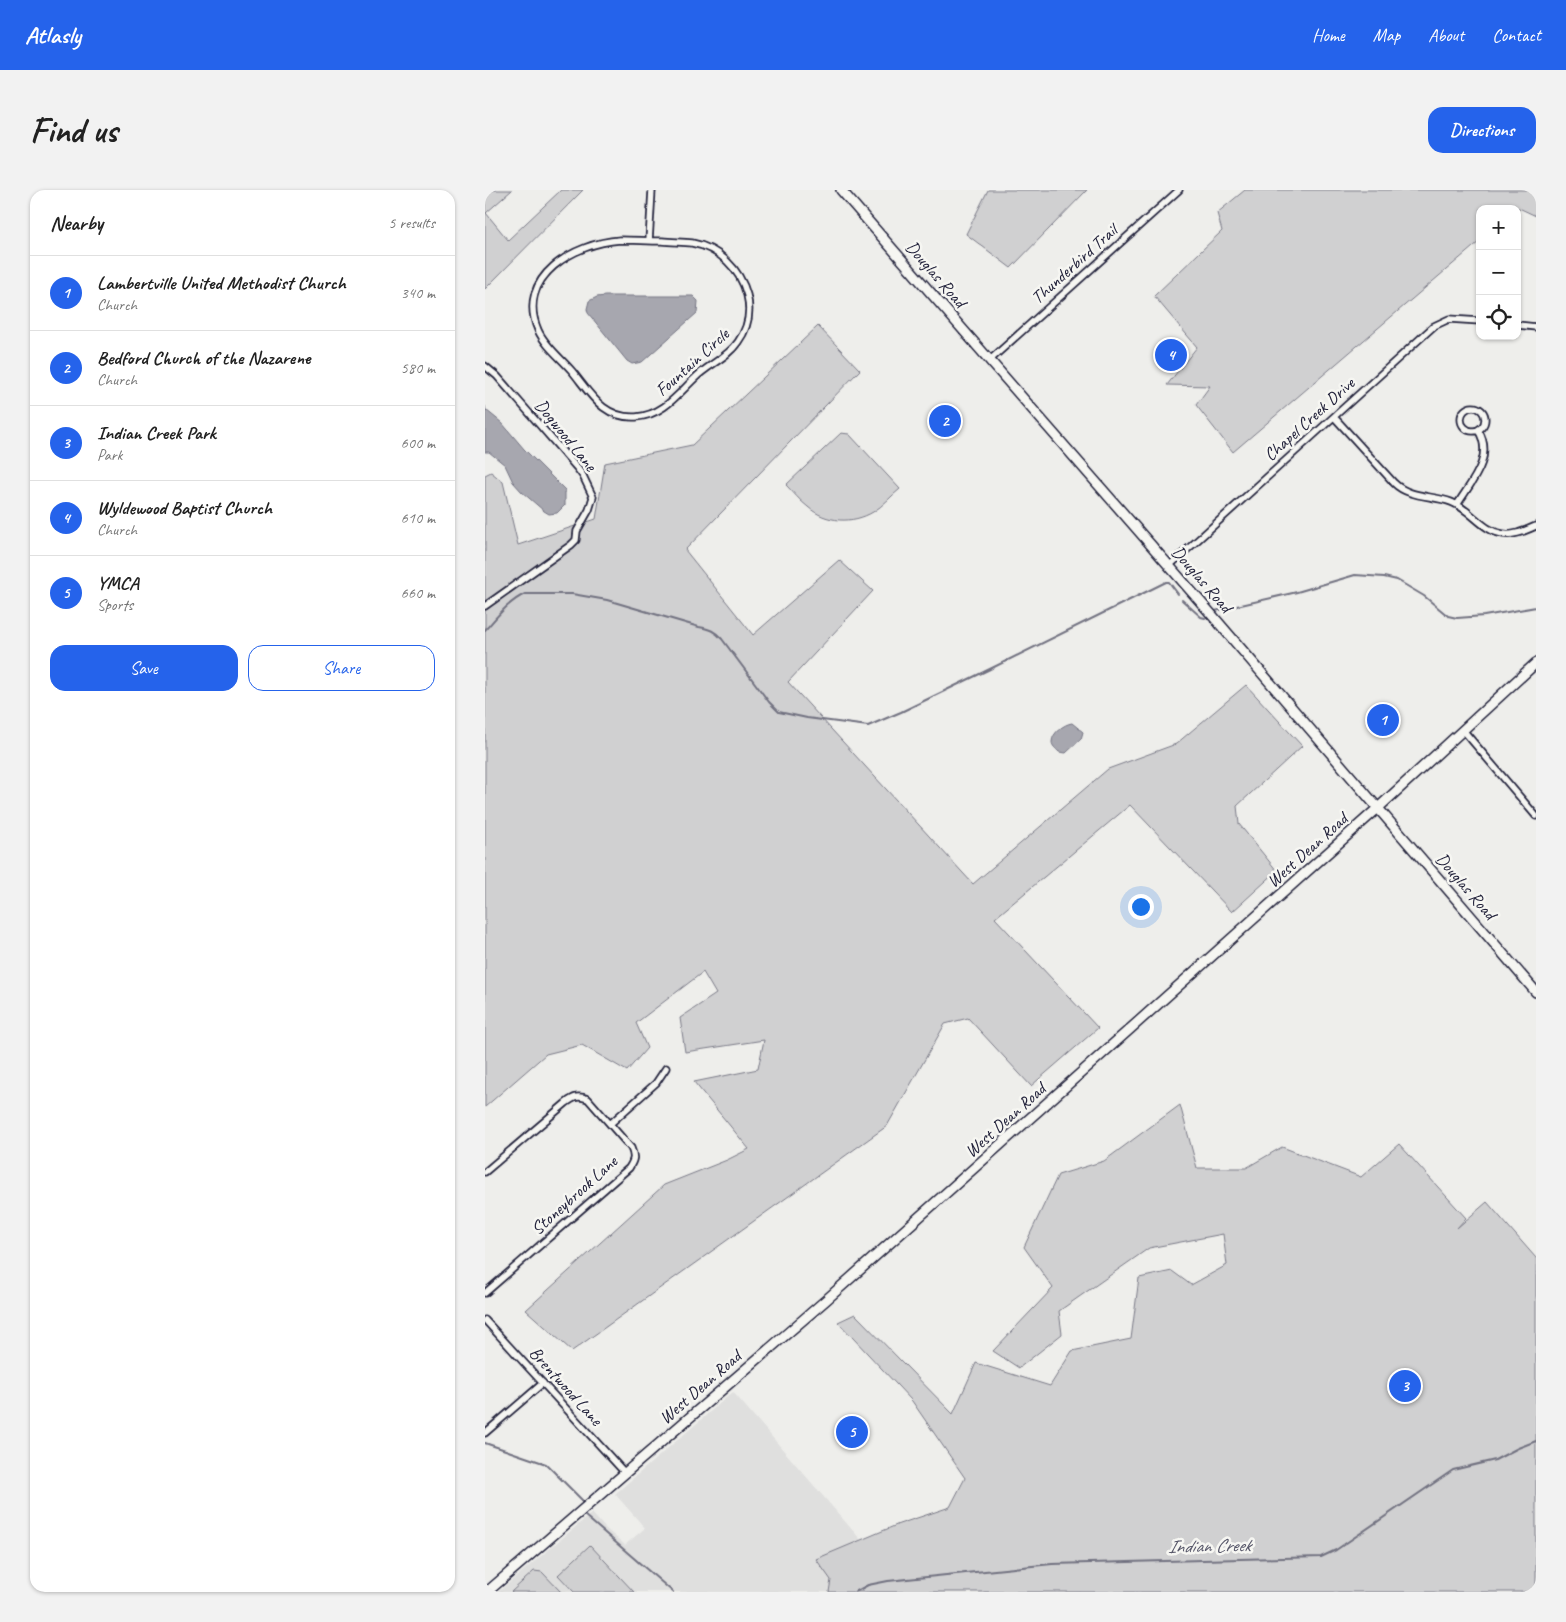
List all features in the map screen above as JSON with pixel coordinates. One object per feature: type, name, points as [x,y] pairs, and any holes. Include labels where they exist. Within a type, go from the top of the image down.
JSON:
[{"type":"street","points":[[649,241],[652,190]]},
{"type":"street","name":"Douglas Road","points":[[841,190],[1169,566],[1536,992]]},
{"type":"street","name":"Thunderbird Trail","points":[[990,360],[1179,190]]},
{"type":"street","name":"Fountain Circle","points":[[611,241],[649,241],[691,243],[707,248],[720,256],[731,265],[742,281],[748,299],[749,313],[744,333],[736,345],[727,353],[698,375],[664,408],[651,414],[631,417],[612,412],[598,404],[545,341],[535,321],[534,300],[544,276],[557,263],[574,252],[595,244],[611,241]]},
{"type":"street","name":"Chapel Creek Drive","points":[[1169,566],[1437,324],[1453,319],[1476,321]]},
{"type":"street","points":[[1521,325],[1536,327]]},
{"type":"street","name":"Dogwood Lane","points":[[485,366],[497,376],[577,468],[593,497],[589,510],[577,531],[576,540],[485,606]]},
{"type":"street","points":[[1468,409],[1477,409],[1483,413],[1484,423],[1478,430],[1471,431],[1463,426],[1461,416],[1468,409]]},
{"type":"street","points":[[1334,417],[1398,487],[1409,492],[1457,505],[1489,529],[1500,534],[1513,534],[1536,526]]},
{"type":"street","points":[[1457,505],[1484,458],[1484,442],[1478,430]]},
{"type":"street","name":"West Dean Road","points":[[487,1592],[834,1294],[1378,808],[1536,663]]},
{"type":"street","points":[[1463,730],[1536,816]]},
{"type":"street","points":[[485,1172],[573,1098],[580,1096],[588,1099],[610,1124],[656,1083],[666,1068]]},
{"type":"street","name":"Stoneybrook Lane","points":[[485,1293],[629,1168],[635,1156],[631,1148],[610,1124]]},
{"type":"street","name":"Brentwood Lane","points":[[485,1320],[625,1473]]},
{"type":"street","points":[[485,1433],[543,1383]]},
{"type":"shaded area","points":[[485,190],[512,190],[486,213],[508,240],[561,190],[583,190],[485,289]]},
{"type":"shaded area","points":[[988,190],[1087,190],[1011,268],[966,234]]},
{"type":"shaded area","points":[[1245,190],[1536,190],[1536,216],[1521,209],[1521,205],[1476,205],[1476,244],[1233,452],[1196,405],[1210,386],[1167,385],[1197,347],[1154,296],[1222,231],[1217,213]]},
{"type":"shaded area","points":[[605,296],[693,296],[698,301],[697,313],[642,362],[632,364],[627,361],[588,313],[589,301]]},
{"type":"shaded area","points":[[818,326],[860,370],[685,550],[753,635],[839,560],[873,591],[788,682],[973,884],[1108,769],[1176,744],[1246,685],[1302,746],[1237,806],[1239,824],[1277,871],[1232,912],[1130,805],[995,918],[1098,1028],[1031,1086],[968,1018],[945,1024],[887,1126],[572,1351],[526,1310],[664,1185],[727,1160],[749,1149],[694,1082],[758,1069],[764,1040],[685,1052],[680,1018],[716,994],[703,972],[636,1023],[647,1048],[627,1071],[582,1045],[546,1054],[485,1107],[485,475],[491,472],[503,482],[518,545],[596,519],[605,463],[692,445]]},
{"type":"shaded area","points":[[485,406],[486,410],[502,423],[524,449],[565,490],[565,505],[557,513],[549,514],[544,511],[513,482],[505,465],[489,452],[485,452]]},
{"type":"shaded area","points":[[841,433],[849,434],[900,489],[873,512],[857,519],[840,520],[823,516],[802,502],[786,485]]},
{"type":"shaded area","points":[[1072,723],[1083,732],[1081,739],[1066,753],[1059,752],[1052,742],[1054,735],[1065,725]]},
{"type":"shaded area","points":[[1180,1105],[1197,1168],[1246,1168],[1282,1147],[1361,1177],[1399,1144],[1466,1218],[1457,1228],[1487,1202],[1536,1258],[1536,1592],[829,1592],[831,1580],[816,1559],[899,1524],[950,1507],[965,1478],[912,1401],[838,1322],[855,1314],[953,1414],[976,1363],[1050,1386],[1072,1351],[1131,1339],[1139,1278],[1172,1271],[1191,1285],[1227,1265],[1223,1234],[1149,1248],[1059,1311],[1062,1334],[1019,1368],[993,1351],[1053,1288],[1024,1247],[1058,1175],[1104,1161]]},
{"type":"shaded area","points":[[733,1392],[867,1547],[1099,1592],[498,1592],[592,1513],[605,1528],[625,1545],[645,1528],[615,1494]]},
{"type":"shaded area","points":[[590,1545],[634,1592],[574,1592],[558,1575]]},
{"type":"shaded area","points":[[534,1571],[542,1572],[561,1592],[511,1592]]},
{"type":"waterway","points":[[1215,611],[1297,592],[1355,575],[1397,580],[1424,596],[1448,616],[1457,618],[1484,616],[1536,607]]},
{"type":"waterway","points":[[485,630],[508,605],[525,594],[572,594],[607,600],[715,632],[769,702],[779,712],[807,718],[868,726],[901,712],[1166,582],[1169,582],[1178,594]]},
{"type":"waterway","points":[[1182,600],[1201,617],[1205,618]]},
{"type":"waterway","name":"Indian Creek","points":[[855,1592],[868,1585],[888,1581],[1052,1564],[1321,1557],[1336,1550],[1453,1470],[1495,1460],[1536,1441]]},
{"type":"waterway","name":"Indian Creek","points":[[485,1443],[546,1464],[582,1500],[582,1503]]},
{"type":"waterway","name":"Indian Creek","points":[[584,1515],[673,1592]]},
{"type":"place","name":"Wyldewood Baptist Church","points":[[1171,355]]},
{"type":"place","name":"Bedford Church of the Nazarene","points":[[945,421]]},
{"type":"place","name":"Lambertville United Methodist Church","points":[[1383,720]]},
{"type":"place","name":"Indian Creek Park","points":[[1405,1386]]},
{"type":"place","name":"YMCA","points":[[852,1432]]}]
